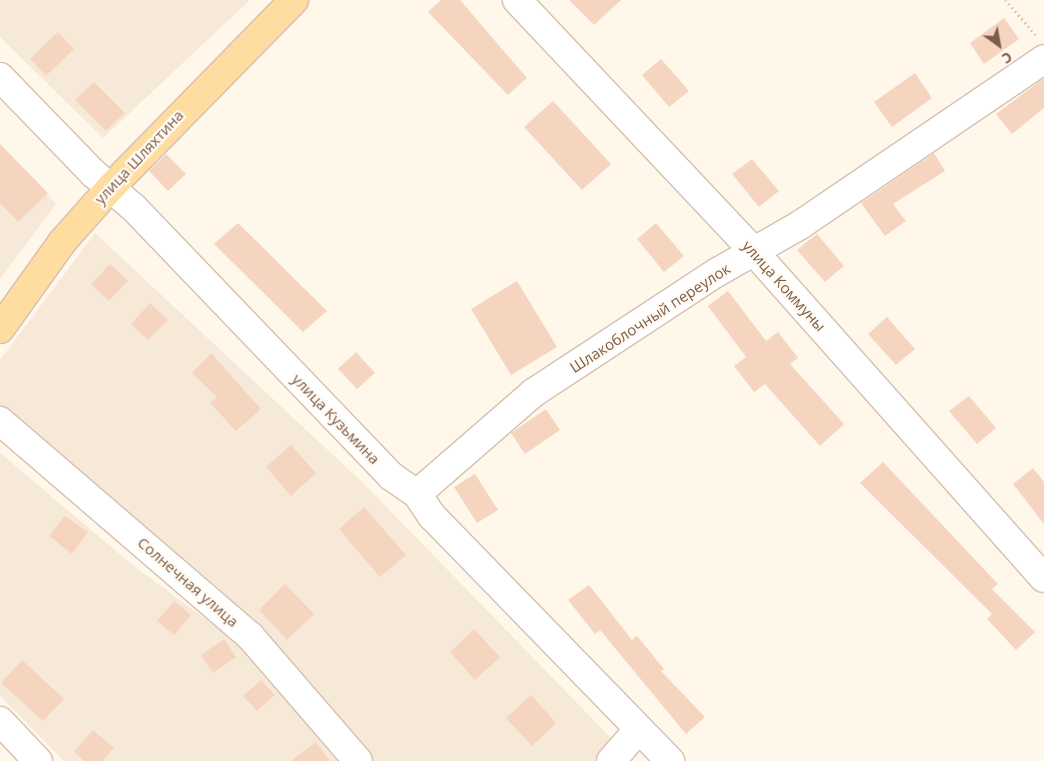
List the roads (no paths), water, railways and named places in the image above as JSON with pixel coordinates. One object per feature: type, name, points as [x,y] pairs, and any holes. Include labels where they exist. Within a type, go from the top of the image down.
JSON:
[{"type":"main road","name":"улица Шляхтина","points":[[0,329],[63,241],[110,188],[294,0]]},
{"type":"street","name":"улица Коммуны","points":[[517,0],[756,254],[1044,578]]},
{"type":"street","name":"Шлакоблочный переулок","points":[[417,494],[533,393],[716,273],[756,254],[1044,59]]},
{"type":"street","name":"улица Кузьмина","points":[[0,76],[391,476],[417,494],[432,516],[670,761]]},
{"type":"street","name":"Солнечная улица","points":[[0,421],[250,636],[358,761]]},
{"type":"street","points":[[0,721],[38,761]]},
{"type":"street","points":[[611,761],[638,730]]}]
